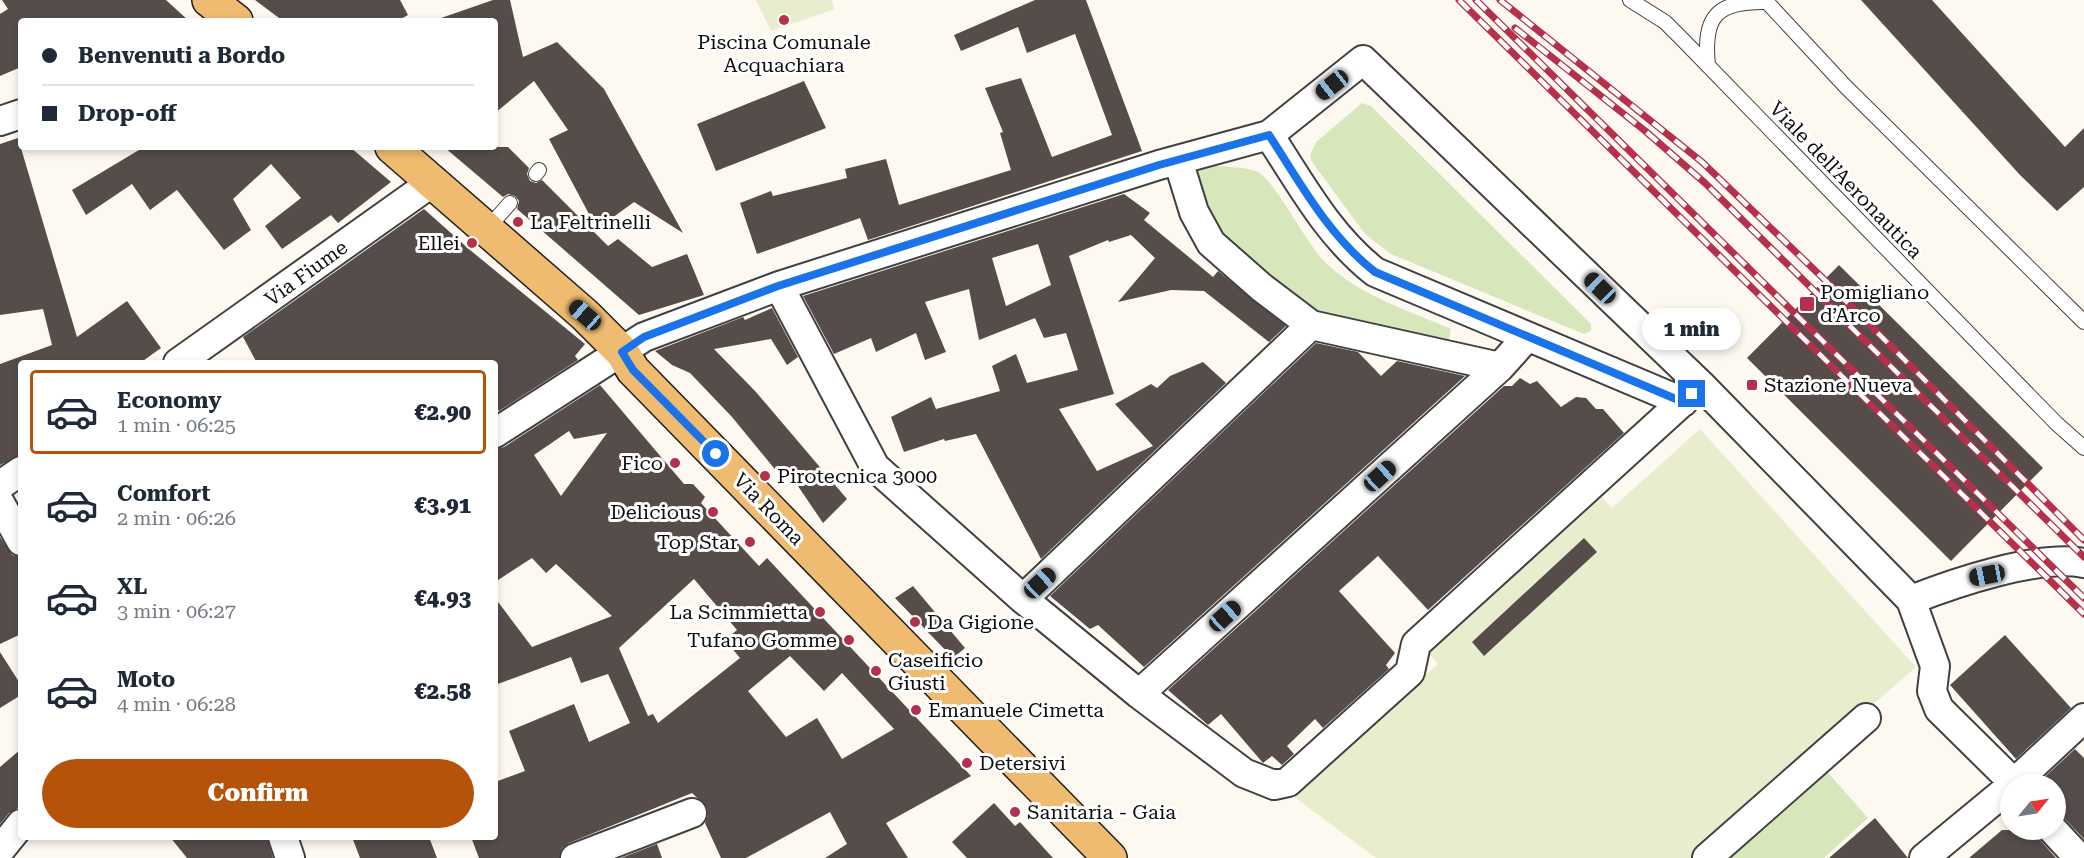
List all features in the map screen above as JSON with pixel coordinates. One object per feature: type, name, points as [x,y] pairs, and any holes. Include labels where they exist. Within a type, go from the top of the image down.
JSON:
[{"type":"main road","name":"Via Roma","points":[[396,150],[585,315],[622,352],[633,370],[1110,858]]},
{"type":"street","points":[[498,431],[644,337],[778,286],[1169,162],[1269,135],[1363,60],[1692,394],[1911,600],[1935,666],[1932,691],[1939,709],[2002,774]]},
{"type":"street","points":[[0,121],[18,115]]},
{"type":"street","points":[[1269,135],[1330,229],[1350,252],[1375,272],[1527,338],[1692,394]]},
{"type":"street","points":[[1169,162],[1211,243],[1261,287],[1311,325],[1500,367]]},
{"type":"street","name":"Via Fiume","points":[[182,360],[434,181]]},
{"type":"street","points":[[778,286],[875,467],[1023,599],[1139,694],[1244,773],[1274,785],[1288,782],[1410,672],[1416,644],[1692,394]]},
{"type":"street","points":[[1023,599],[1311,325]]},
{"type":"street","points":[[1139,694],[1500,367],[1527,338]]},
{"type":"street","points":[[0,485],[18,473]]},
{"type":"street","points":[[0,503],[18,536]]},
{"type":"street","points":[[1911,600],[1964,579],[2054,562],[2084,563]]},
{"type":"street","points":[[1707,858],[1866,718]]},
{"type":"street","points":[[2025,774],[2084,718]]},
{"type":"street","points":[[1924,858],[2000,796]]},
{"type":"street","points":[[575,858],[692,813]]},
{"type":"street","points":[[0,850],[18,828]]},
{"type":"street","points":[[284,840],[290,858]]},
{"type":"street","points":[[2062,840],[2079,858]]},
{"type":"lane","name":"Viale dell’Aeronautica","points":[[1630,0],[1665,22],[2056,423],[2084,448]]},
{"type":"lane","points":[[1708,66],[1707,32],[1718,13],[1738,3],[1766,1],[1846,87],[2084,322]]},
{"type":"lane","points":[[487,229],[510,203]]},
{"type":"green space","name":"Piscina Comunale Acquachiara","points":[[756,0],[831,0],[835,9],[771,31]]},
{"type":"green space","points":[[1362,103],[1371,106],[1591,324],[1591,331],[1584,334],[1391,254],[1365,234],[1312,162],[1310,155],[1316,142]]},
{"type":"green space","points":[[1206,165],[1250,169],[1263,176],[1325,262],[1353,284],[1369,293],[1451,329],[1447,349],[1319,319],[1216,236],[1195,172]]},
{"type":"green space","points":[[1700,429],[1916,667],[1698,858],[1376,858],[1293,796],[1438,664],[1425,649],[1598,493],[1612,508]]},
{"type":"green space","points":[[1823,767],[1868,818],[1824,858],[1719,858]]},
{"type":"building","points":[[2,0],[166,0],[186,18],[18,18],[18,68],[0,76],[0,14],[8,9]]},
{"type":"building","points":[[255,0],[400,0],[408,15],[402,18],[279,18]]},
{"type":"building","points":[[493,0],[510,0],[523,57],[557,42],[604,89],[683,233],[634,202],[597,229],[549,139],[568,130],[534,81],[498,111],[498,18],[441,18]]},
{"type":"building","points":[[1035,0],[1086,0],[1142,151],[868,240],[860,218],[757,254],[740,203],[771,191],[773,196],[847,178],[845,169],[886,159],[899,205],[1011,170],[1000,133],[1003,132],[985,88],[1021,78],[1052,157],[1112,135],[1075,34],[1027,53],[1018,27],[961,51],[954,35]]},
{"type":"building","points":[[1861,0],[1932,0],[2065,147],[2084,128],[2084,187],[2057,211],[2020,175]]},
{"type":"building","points":[[804,81],[826,128],[716,171],[697,124]]},
{"type":"building","points":[[18,138],[18,150],[22,150],[77,337],[127,301],[161,348],[144,360],[18,360],[18,456],[0,465],[0,364],[52,345],[43,309],[0,315],[0,144]]},
{"type":"building","points":[[498,147],[508,147],[529,168],[527,174],[530,181],[536,183],[542,180],[608,246],[618,239],[652,267],[687,254],[704,295],[639,315],[517,209],[519,201],[515,196],[508,194],[503,197],[448,150],[498,150]]},
{"type":"building","points":[[139,150],[354,150],[391,182],[338,223],[331,215],[282,249],[265,226],[301,198],[271,164],[233,199],[251,230],[224,250],[177,190],[150,210],[132,184],[86,215],[72,190]]},
{"type":"building","points":[[1124,194],[1150,213],[1144,220],[1213,277],[1218,271],[1286,326],[1269,342],[1204,291],[1171,290],[1118,302],[1155,258],[1131,235],[1109,242],[1108,240],[1069,256],[1114,394],[1059,409],[1097,471],[1153,446],[1115,404],[1151,384],[1157,388],[1170,376],[1203,362],[1226,383],[1041,559],[976,434],[945,441],[944,439],[904,452],[891,417],[931,397],[936,409],[1000,391],[992,366],[1016,354],[1027,383],[1078,370],[1066,333],[1044,338],[1035,318],[979,340],[969,289],[925,302],[946,352],[925,360],[916,333],[876,352],[871,338],[834,354],[803,296]],"holes":[[[1038,244],[1051,285],[1006,306],[992,258]]]},
{"type":"building","points":[[424,209],[470,250],[585,344],[575,356],[578,360],[499,411],[498,360],[255,360],[243,337]]},
{"type":"building","points":[[1839,265],[2043,468],[1951,561],[1747,358]]},
{"type":"building","points":[[772,308],[798,357],[787,365],[771,339],[714,349],[756,392],[847,499],[823,523],[785,467],[778,473],[732,417],[690,373],[672,365],[655,351],[743,317],[745,320]]},
{"type":"building","points":[[1316,343],[1358,352],[1381,376],[1397,361],[1465,376],[1144,667],[1098,625],[1090,629],[1050,596]]},
{"type":"building","points":[[1520,378],[1530,384],[1537,381],[1561,407],[1576,397],[1586,398],[1596,409],[1603,409],[1624,433],[1428,610],[1378,556],[1339,591],[1395,653],[1386,665],[1389,669],[1323,728],[1315,719],[1287,746],[1294,754],[1282,765],[1272,756],[1263,763],[1221,714],[1208,725],[1168,690],[1504,386],[1512,386]]},
{"type":"building","points":[[600,385],[684,484],[693,484],[705,497],[701,503],[759,566],[767,558],[971,776],[886,823],[908,858],[825,858],[847,844],[830,812],[746,858],[721,858],[705,823],[708,815],[707,807],[692,793],[569,843],[562,848],[559,858],[479,858],[472,840],[498,840],[498,781],[525,771],[509,731],[574,704],[589,742],[630,723],[608,674],[581,683],[571,657],[498,684],[498,602],[532,647],[612,616],[556,564],[546,573],[532,558],[498,580],[498,448],[504,447]],"holes":[[[569,431],[574,439],[607,433],[561,496],[534,455]],[[694,579],[737,630],[725,640],[740,658],[658,723],[653,714],[648,716],[619,648]],[[790,656],[824,691],[842,673],[894,729],[842,759],[817,718],[786,737],[748,691]]]},
{"type":"building","points":[[0,537],[12,555],[18,556],[18,635],[0,644]]},
{"type":"building","points":[[1584,538],[1597,552],[1484,656],[1472,642]]},
{"type":"building","points":[[913,586],[965,648],[953,658],[895,598]]},
{"type":"building","points":[[2005,635],[2071,708],[2016,759],[1950,685]]},
{"type":"building","points":[[0,652],[18,680],[18,697],[0,708]]},
{"type":"building","points":[[2075,749],[2084,758],[2084,839],[2066,820],[2066,774],[2048,774]]},
{"type":"building","points":[[18,752],[18,808],[9,813],[0,824],[0,767]]},
{"type":"building","points":[[994,803],[1015,826],[1020,822],[1053,858],[967,858],[952,842]]},
{"type":"building","points":[[1875,818],[1908,858],[1829,858]]},
{"type":"building","points":[[2000,832],[2000,840],[2041,840],[2056,858],[1969,858]]},
{"type":"building","points":[[172,840],[268,840],[273,858],[187,858]]},
{"type":"building","points":[[353,840],[430,840],[437,858],[360,858]]},
{"type":"building","points":[[657,844],[662,858],[621,858]]},
{"type":"railway","points":[[1459,0],[2084,614]]},
{"type":"railway","points":[[1476,0],[2084,598]]},
{"type":"railway","points":[[1500,0],[1702,162],[1826,281],[2084,540]]},
{"type":"railway","points":[[1515,28],[1644,130],[1705,183],[2084,557]]},
{"type":"place","name":"Piscina Comunale Acquachiara","points":[[784,20]]},
{"type":"place","name":"La Feltrinelli","points":[[518,222]]},
{"type":"place","name":"Ellei","points":[[472,243]]},
{"type":"place","name":"Pomigliano d’Arco","points":[[1807,304]]},
{"type":"place","name":"Stazione Nueva","points":[[1752,385]]},
{"type":"place","name":"Fico","points":[[675,463]]},
{"type":"place","name":"Pirotecnica 3000","points":[[765,476]]},
{"type":"place","name":"Delicious","points":[[713,512]]},
{"type":"place","name":"Top Star","points":[[750,542]]},
{"type":"place","name":"La Scimmietta","points":[[820,612]]},
{"type":"place","name":"Da Gigione","points":[[915,622]]},
{"type":"place","name":"Tufano Gomme","points":[[849,640]]},
{"type":"place","name":"Caseificio Giusti","points":[[876,671]]},
{"type":"place","name":"Emanuele Cimetta","points":[[916,710]]},
{"type":"place","name":"Detersivi","points":[[967,763]]},
{"type":"place","name":"Sanitaria - Gaia","points":[[1015,812]]},
{"type":"route","points":[[716,454],[633,370],[622,352],[644,337],[778,286],[1159,165],[1269,135],[1330,229],[1350,252],[1375,272],[1683,402],[1692,394]]}]
